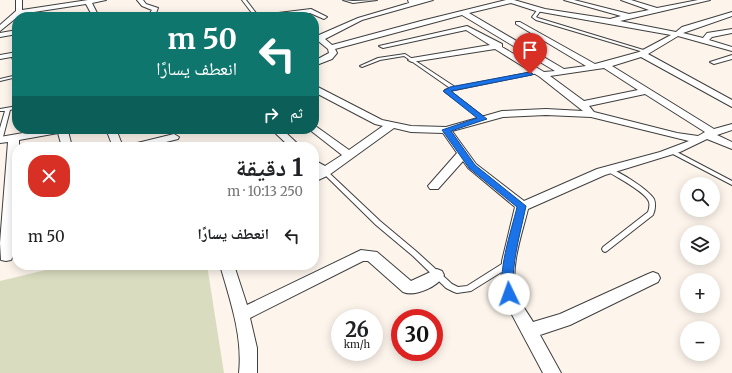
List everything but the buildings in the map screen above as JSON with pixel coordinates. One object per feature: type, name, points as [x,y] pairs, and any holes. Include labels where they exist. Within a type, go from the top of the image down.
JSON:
[{"type":"street","points":[[18,12],[19,0]]},
{"type":"street","points":[[30,12],[103,0]]},
{"type":"street","points":[[140,0],[142,4],[156,9],[154,12]]},
{"type":"street","points":[[405,0],[418,2]]},
{"type":"street","points":[[319,62],[333,53],[321,38],[336,29],[373,14],[430,0]]},
{"type":"street","points":[[567,0],[629,16]]},
{"type":"street","points":[[624,0],[657,10]]},
{"type":"street","points":[[669,0],[684,5]]},
{"type":"street","points":[[611,22],[629,16],[707,0]]},
{"type":"street","points":[[330,48],[462,12],[510,1],[539,10],[676,35],[732,49]]},
{"type":"street","points":[[88,2],[93,12]]},
{"type":"street","points":[[290,12],[313,8],[318,12]]},
{"type":"street","points":[[462,12],[563,72]]},
{"type":"street","points":[[319,13],[324,17]]},
{"type":"street","points":[[541,74],[606,65],[645,53],[685,29],[732,14]]},
{"type":"street","points":[[0,18],[12,15]]},
{"type":"street","points":[[0,29],[12,19]]},
{"type":"street","points":[[518,23],[594,67]]},
{"type":"street","points":[[383,46],[464,27],[476,32],[499,46],[541,74],[582,104],[591,114]]},
{"type":"street","points":[[704,41],[714,33],[732,31]]},
{"type":"street","points":[[0,35],[12,33]]},
{"type":"street","points":[[721,46],[732,45]]},
{"type":"street","points":[[412,60],[499,46]]},
{"type":"street","points":[[645,53],[732,104]]},
{"type":"street","points":[[0,57],[12,55]]},
{"type":"street","points":[[714,62],[732,57]]},
{"type":"street","points":[[606,65],[647,91],[707,136],[732,146]]},
{"type":"street","points":[[319,91],[358,112],[390,126],[411,129],[446,130],[483,119],[518,113],[546,112],[591,114],[678,136],[707,136]]},
{"type":"street","points":[[582,104],[647,91]]},
{"type":"street","points":[[319,175],[390,126]]},
{"type":"street","points":[[522,206],[540,200],[609,170],[673,152],[707,136],[732,127]]},
{"type":"street","points":[[446,130],[462,155],[472,166],[522,206]]},
{"type":"street","points":[[319,132],[349,155]]},
{"type":"street","points":[[0,139],[32,134]]},
{"type":"street","points":[[282,134],[290,142]]},
{"type":"street","points":[[13,142],[14,137]]},
{"type":"street","points":[[156,142],[175,138]]},
{"type":"street","points":[[8,255],[9,180],[12,154]]},
{"type":"street","points":[[434,186],[462,155]]},
{"type":"street","points":[[319,167],[325,172]]},
{"type":"street","points":[[522,206],[509,263],[507,281],[509,294],[552,373]]},
{"type":"street","points":[[241,315],[360,255],[372,256],[408,288],[419,286],[437,275]]},
{"type":"street","points":[[228,270],[241,315],[248,350],[248,373]]},
{"type":"street","points":[[529,331],[564,320],[653,278]]},
{"type":"lane","points":[[244,0],[253,12]]},
{"type":"lane","points":[[345,0],[353,2],[375,0]]},
{"type":"lane","points":[[539,10],[534,17],[537,19],[645,53]]},
{"type":"lane","points":[[362,66],[379,59],[404,55],[454,88]]},
{"type":"lane","points":[[483,119],[447,93],[448,90],[541,74]]},
{"type":"lane","points":[[0,80],[12,77]]},
{"type":"lane","points":[[0,110],[12,108]]},
{"type":"lane","points":[[0,139],[8,109]]},
{"type":"lane","points":[[673,152],[732,183]]},
{"type":"lane","points":[[605,249],[651,213],[652,207],[651,200],[643,193],[609,170]]},
{"type":"lane","points":[[325,172],[449,286],[456,290],[463,291],[509,263]]},
{"type":"green space","points":[[45,270],[208,270],[224,373],[0,373],[0,281]]},
{"type":"route","points":[[509,294],[507,281],[509,263],[522,206],[472,166],[462,155],[446,130],[483,119],[447,93],[447,91],[450,89],[530,74]]}]
